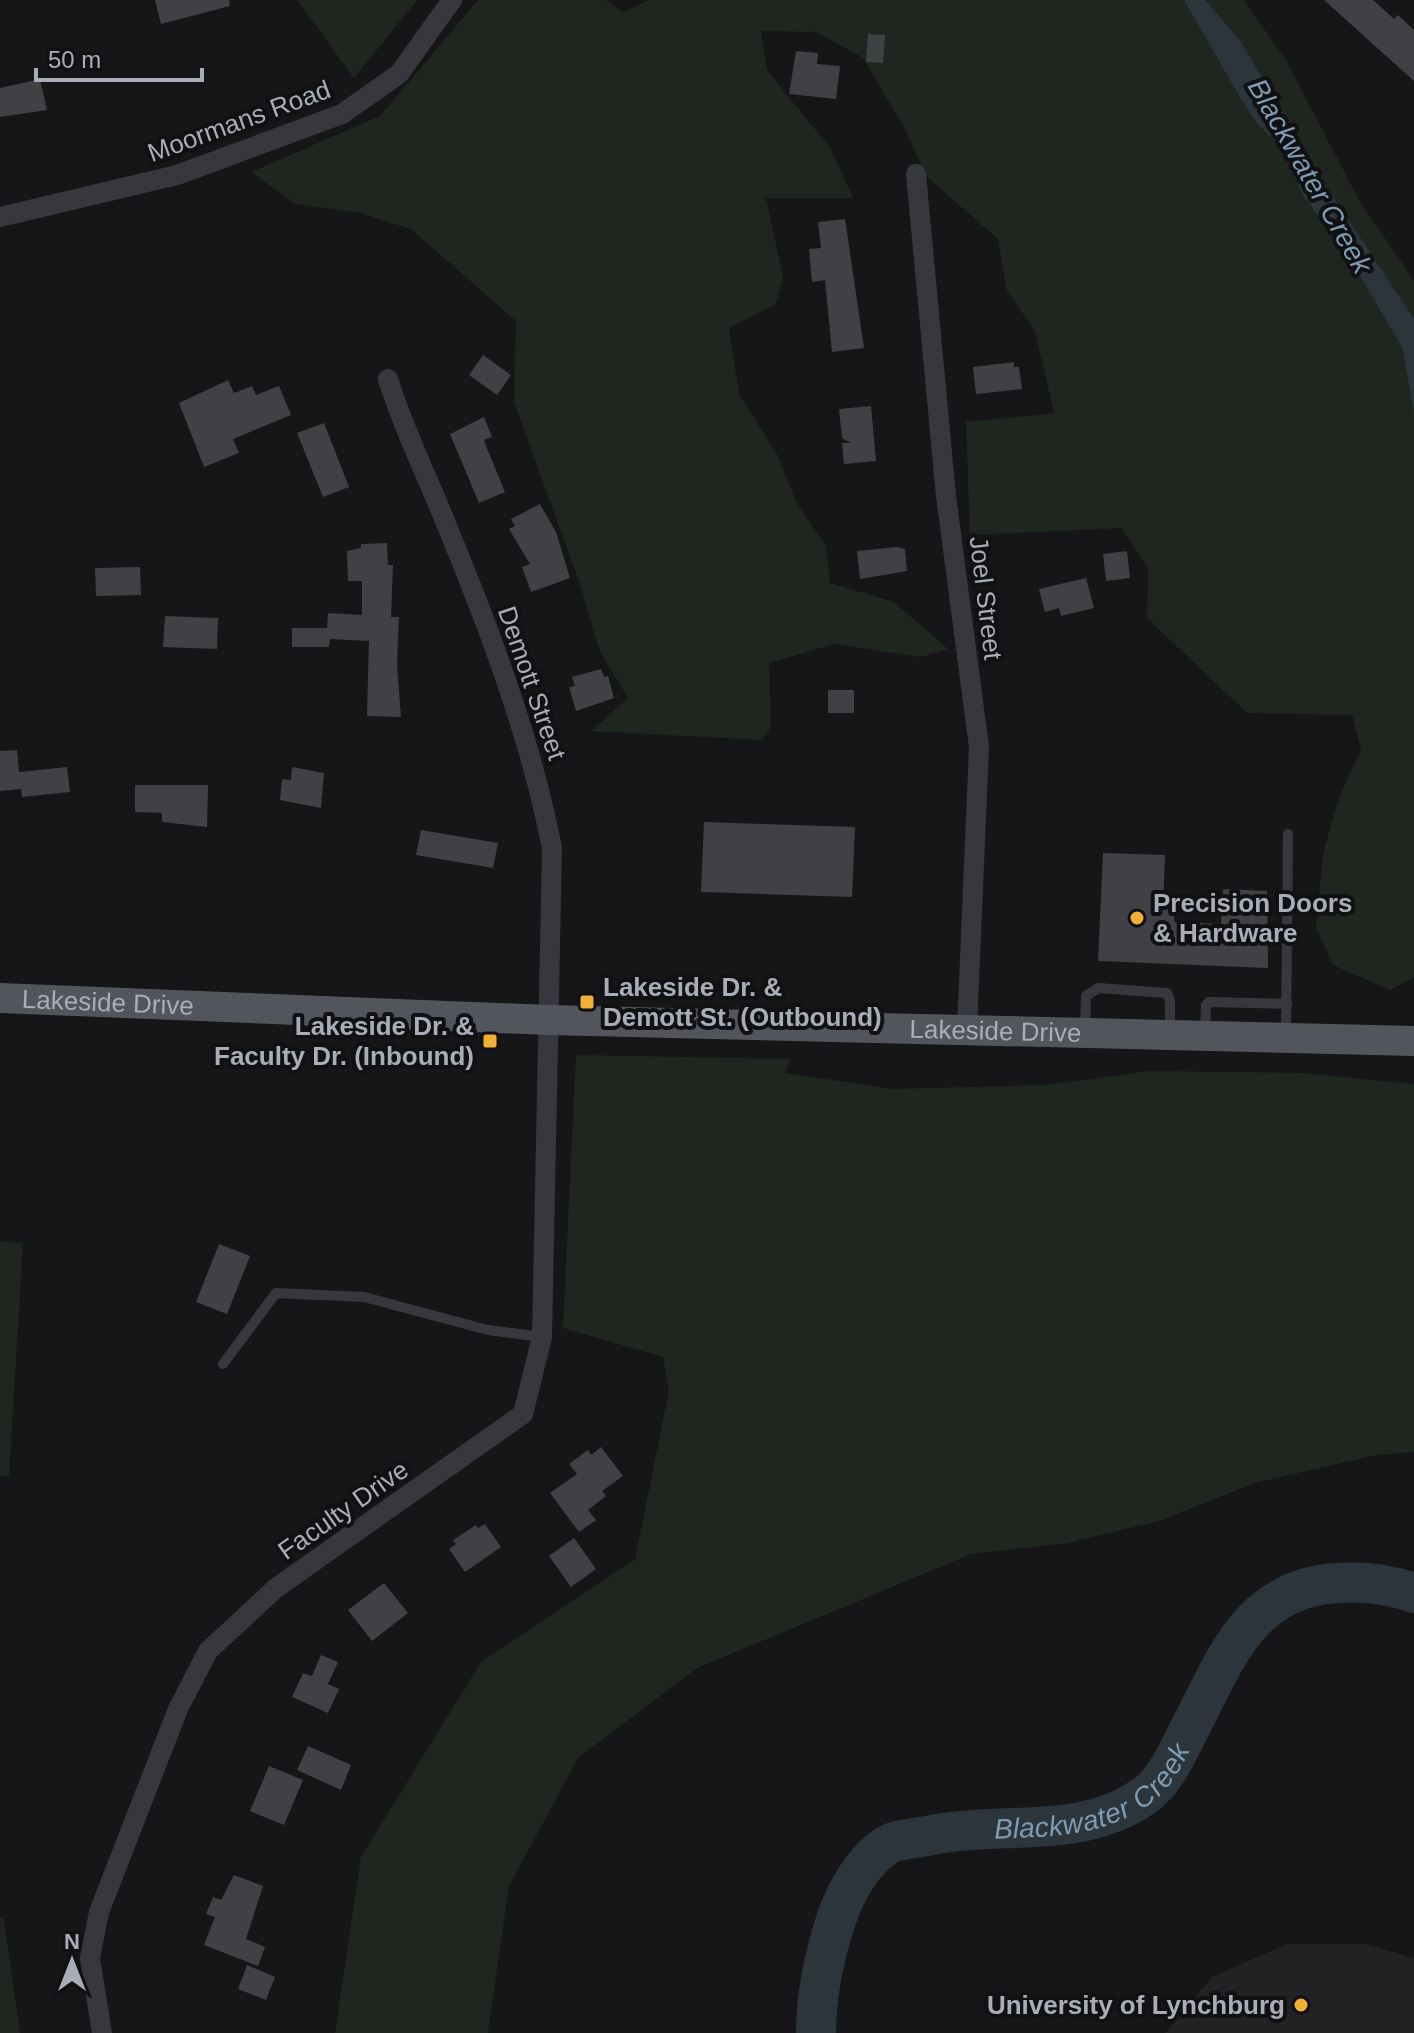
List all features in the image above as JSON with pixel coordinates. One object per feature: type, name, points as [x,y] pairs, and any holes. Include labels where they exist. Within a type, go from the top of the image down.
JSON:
[{"type":"main road","name":"Lakeside Drive","points":[[0,998],[550,1020],[1414,1041]]},
{"type":"street","name":"Moormans Road","points":[[0,217],[177,175],[342,114],[399,74],[452,0]]},
{"type":"street","name":"Joel Street","points":[[916,174],[946,496],[979,747],[967,1029]]},
{"type":"street","name":"Demott Street","points":[[388,379],[399,414],[474,592],[541,788],[552,848],[550,1020]]},
{"type":"street","name":"Faculty Drive","points":[[102,2033],[90,1958],[99,1912],[178,1709],[208,1651],[276,1588],[523,1414],[542,1337],[550,1020]]},
{"type":"lane","points":[[1286,1039],[1288,834]]},
{"type":"lane","points":[[1085,1032],[1086,996],[1098,988],[1167,993],[1170,1001],[1170,1035]]},
{"type":"lane","points":[[1205,1036],[1206,1005],[1209,1002],[1287,1004]]},
{"type":"lane","points":[[223,1364],[276,1293],[364,1297],[488,1330],[542,1337]]},
{"type":"shaded area","points":[[297,0],[417,0],[354,78]]},
{"type":"shaded area","points":[[478,0],[606,0],[623,12],[649,0],[1244,0],[1287,62],[1359,200],[1414,281],[1414,977],[1390,990],[1333,965],[1316,928],[1323,854],[1339,797],[1361,750],[1352,715],[1247,713],[1147,618],[1148,569],[1122,528],[970,535],[966,422],[1054,413],[1035,331],[1007,291],[998,239],[926,176],[905,129],[863,58],[816,32],[761,31],[767,70],[830,148],[853,198],[766,198],[783,277],[776,304],[729,328],[739,394],[778,456],[797,504],[826,546],[830,583],[894,602],[948,649],[920,657],[834,644],[769,663],[771,727],[762,740],[591,731],[628,698],[600,652],[579,581],[514,402],[516,321],[411,229],[360,213],[295,204],[251,172],[380,116]]},
{"type":"shaded area","points":[[576,1055],[790,1059],[785,1073],[893,1089],[1046,1085],[1149,1071],[1302,1073],[1414,1084],[1414,1452],[1376,1455],[1255,1483],[1159,1521],[1063,1544],[971,1554],[697,1668],[578,1758],[509,1886],[488,2033],[335,2033],[361,1857],[481,1662],[635,1559],[669,1390],[663,1357],[563,1328]]},
{"type":"shaded area","points":[[0,1241],[23,1243],[9,1477],[0,1476]]},
{"type":"shaded area","points":[[0,1918],[4,1920],[20,2033],[0,2033]]},
{"type":"shaded area","name":"University of Lynchburg","points":[[1287,1944],[1365,1944],[1414,1958],[1414,2033],[1165,2033],[1212,1977]]},
{"type":"water","points":[[1184,0],[1205,0],[1241,42],[1319,175],[1414,319],[1414,412],[1402,347],[1344,249],[1304,197],[1282,148],[1257,123],[1241,99]]},
{"type":"building","points":[[155,0],[229,0],[230,6],[161,24]]},
{"type":"building","points":[[1324,0],[1373,0],[1394,19],[1398,15],[1414,30],[1414,81]]},
{"type":"building","points":[[868,34],[885,35],[883,63],[866,62]]},
{"type":"building","points":[[796,51],[818,53],[817,64],[840,66],[836,99],[789,94]]},
{"type":"building","points":[[40,79],[47,110],[0,117],[0,88]]},
{"type":"building","points":[[845,219],[864,348],[832,352],[825,280],[812,282],[809,249],[821,248],[818,222]]},
{"type":"building","points":[[483,355],[511,375],[497,395],[469,375]]},
{"type":"building","points":[[1014,362],[1014,367],[1019,367],[1022,389],[976,394],[973,367]]},
{"type":"building","points":[[228,380],[234,393],[252,386],[256,395],[279,386],[291,415],[233,439],[239,453],[204,467],[179,403]]},
{"type":"building","points":[[871,406],[876,461],[844,464],[842,443],[851,443],[842,438],[839,409]]},
{"type":"building","points":[[484,417],[492,437],[484,440],[505,492],[479,503],[450,434]]},
{"type":"building","points":[[324,423],[349,487],[323,497],[297,433]]},
{"type":"building","points":[[540,504],[556,532],[570,578],[531,592],[522,567],[530,564],[509,529],[515,526],[511,519]]},
{"type":"building","points":[[387,543],[388,565],[393,565],[391,617],[399,617],[397,665],[401,717],[367,716],[369,641],[330,639],[329,647],[292,647],[292,628],[327,628],[328,613],[362,615],[362,581],[348,581],[347,551],[361,548],[361,544]]},
{"type":"building","points":[[905,549],[907,571],[860,579],[857,551]]},
{"type":"building","points":[[1127,551],[1130,578],[1106,581],[1103,554]]},
{"type":"building","points":[[140,567],[141,595],[96,596],[95,568]]},
{"type":"building","points":[[1086,578],[1094,608],[1061,616],[1059,608],[1045,612],[1039,589]]},
{"type":"building","points":[[165,616],[218,618],[217,649],[163,647]]},
{"type":"building","points":[[601,669],[604,677],[608,676],[614,698],[576,711],[569,687],[575,686],[572,677]]},
{"type":"building","points":[[828,690],[854,690],[854,713],[828,713]]},
{"type":"building","points":[[17,750],[19,772],[67,767],[70,792],[22,797],[21,789],[0,791],[0,751]]},
{"type":"building","points":[[292,767],[324,773],[321,808],[280,800],[282,779],[291,780]]},
{"type":"building","points":[[135,785],[208,785],[207,827],[162,822],[162,813],[135,812]]},
{"type":"building","points":[[704,822],[855,827],[852,897],[701,892]]},
{"type":"building","points":[[421,830],[498,843],[493,868],[416,855]]},
{"type":"building","points":[[1103,853],[1165,855],[1163,904],[1175,905],[1174,922],[1221,924],[1223,889],[1267,891],[1268,968],[1098,961]]},
{"type":"building","points":[[219,1244],[250,1256],[227,1314],[196,1302]]},
{"type":"building","points":[[601,1447],[623,1476],[602,1491],[606,1496],[588,1510],[596,1520],[579,1532],[550,1493],[577,1474],[569,1464],[588,1450],[591,1455]]},
{"type":"building","points":[[485,1524],[501,1547],[465,1572],[449,1549],[456,1544],[453,1540],[476,1525],[478,1528]]},
{"type":"building","points":[[574,1538],[596,1569],[571,1587],[549,1556]]},
{"type":"building","points":[[384,1583],[408,1613],[372,1641],[348,1610]]},
{"type":"building","points":[[321,1655],[338,1662],[328,1684],[339,1689],[328,1713],[292,1697],[303,1673],[312,1676]]},
{"type":"building","points":[[308,1746],[351,1765],[341,1790],[297,1770]]},
{"type":"building","points":[[269,1766],[303,1780],[284,1825],[250,1811]]},
{"type":"building","points":[[234,1875],[263,1886],[246,1939],[265,1947],[258,1966],[204,1945],[215,1917],[206,1914],[213,1897],[221,1900]]},
{"type":"building","points":[[247,1965],[275,1977],[266,2000],[238,1989]]},
{"type":"waterway","name":"Blackwater Creek","points":[[816,2033],[822,1976],[836,1920],[857,1877],[881,1849],[909,1839],[982,1829],[1067,1824],[1120,1810],[1152,1790],[1165,1773],[1216,1676],[1244,1631],[1282,1598],[1307,1588],[1357,1582],[1414,1593]]},
{"type":"place","name":"Precision Doors & Hardware","points":[[1137,918]]},
{"type":"place","name":"Lakeside Dr. & Demott St. (Outbound)","points":[[587,1002]]},
{"type":"place","name":"Lakeside Dr. & Faculty Dr. (Inbound)","points":[[490,1041]]},
{"type":"place","name":"University of Lynchburg","points":[[1301,2005]]}]
